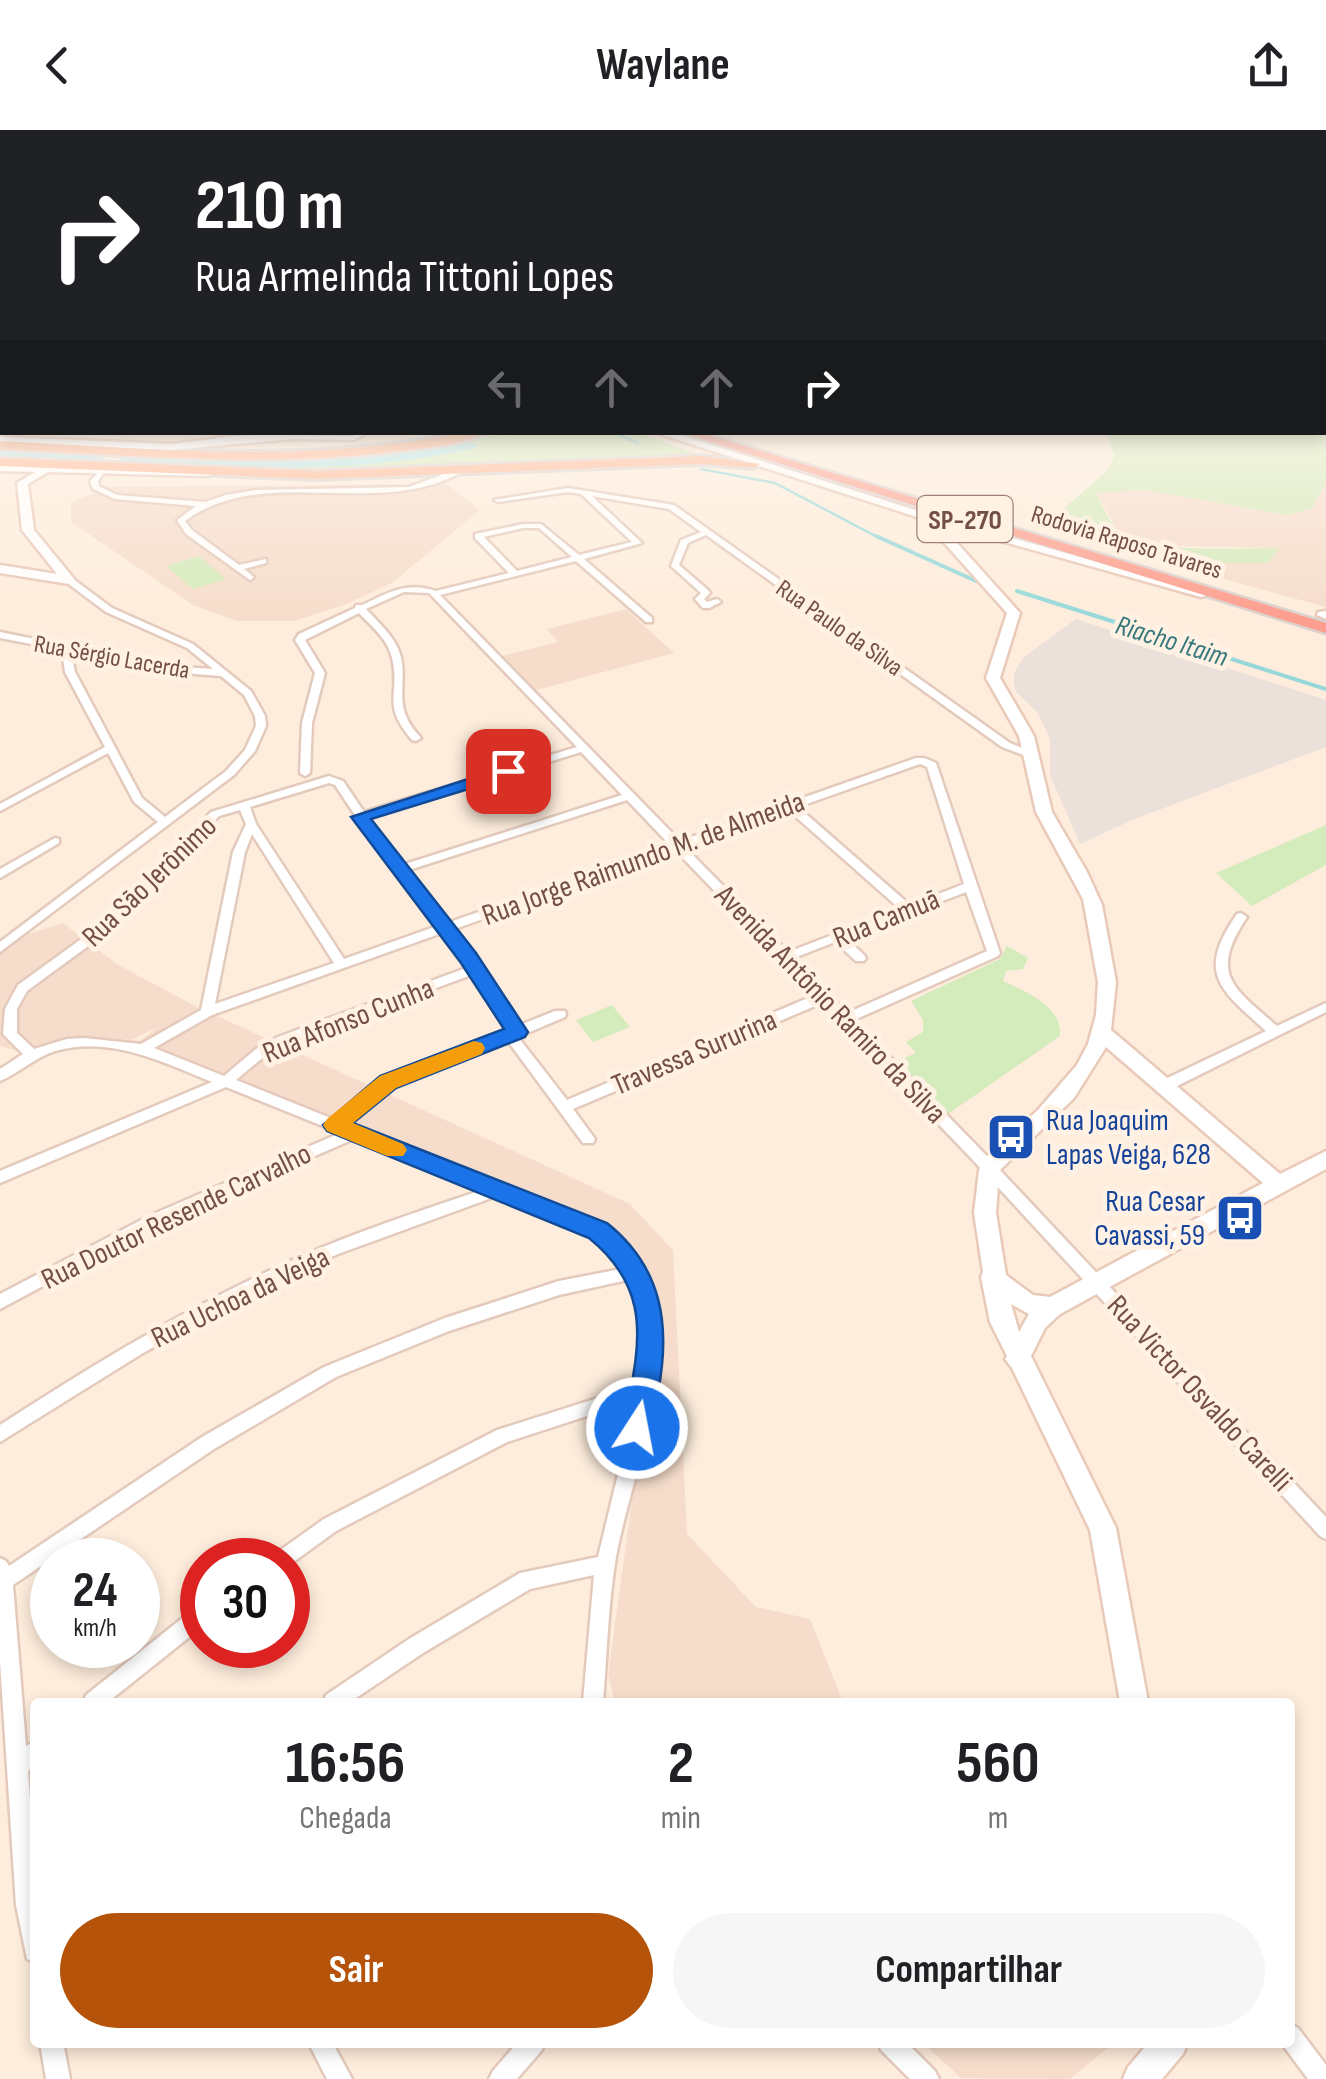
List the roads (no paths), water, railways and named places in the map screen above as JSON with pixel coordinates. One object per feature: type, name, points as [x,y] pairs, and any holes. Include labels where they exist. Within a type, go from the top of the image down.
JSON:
[{"type":"highway","points":[[381,450],[429,439]]},
{"type":"highway","points":[[0,467],[112,458],[381,450],[443,439]]},
{"type":"highway","name":"Rodovia Raposo Tavares","points":[[707,439],[1246,603],[1325,618]]},
{"type":"highway","name":"Rodovia Raposo Tavares","points":[[731,439],[1325,618]]},
{"type":"highway","points":[[755,439],[874,484]]},
{"type":"highway","points":[[5,443],[240,472],[389,474],[698,460],[754,464]]},
{"type":"main road","points":[[61,442],[73,439]]},
{"type":"main road","points":[[83,444],[89,439]]},
{"type":"main road","points":[[0,467],[78,472],[112,458],[230,439]]},
{"type":"main road","points":[[290,439],[296,454]]},
{"type":"main road","points":[[680,439],[928,517],[1246,603]]},
{"type":"main road","points":[[5,443],[83,444],[112,458]]},
{"type":"main road","points":[[0,467],[25,498]]},
{"type":"main road","points":[[47,470],[22,483],[26,526],[69,580]]},
{"type":"main road","points":[[928,517],[1014,612],[1013,626],[993,678],[1022,724],[1040,803],[1089,892],[1110,982],[1103,1034],[1092,1059],[1050,1114],[989,1170],[985,1213],[1002,1322],[1103,1528],[1133,1698]]},
{"type":"main road","points":[[948,538],[968,528]]},
{"type":"main road","points":[[0,569],[69,580]]},
{"type":"main road","points":[[1103,1034],[1280,1185]]},
{"type":"main road","points":[[1092,1059],[1109,1053],[1131,1058]]},
{"type":"main road","points":[[1017,1359],[1037,1321],[1052,1307],[1326,1159]]},
{"type":"main road","points":[[992,1277],[1028,1304],[1052,1307]]},
{"type":"main road","points":[[1140,2079],[1166,2048]]},
{"type":"street","points":[[112,458],[94,481],[96,487],[114,497],[206,504],[256,494],[415,488],[460,471]]},
{"type":"street","points":[[389,474],[399,482],[391,490]]},
{"type":"street","name":"Rua Paulo da Silva","points":[[498,500],[551,490],[648,500],[671,507],[1006,746],[1031,756]]},
{"type":"street","points":[[434,594],[638,543],[584,492]]},
{"type":"street","points":[[206,504],[184,516],[182,525],[250,576]]},
{"type":"street","points":[[515,574],[478,536],[541,526],[649,620]]},
{"type":"street","points":[[669,537],[704,531]]},
{"type":"street","points":[[704,531],[684,542],[675,566],[706,593]]},
{"type":"street","points":[[238,568],[262,561]]},
{"type":"street","points":[[0,948],[230,772],[256,740],[260,716],[248,693],[190,646],[109,610],[69,580]]},
{"type":"street","name":"Avenida Antônio Ramiro da Silva","points":[[359,607],[402,590],[418,588],[434,594],[989,1170]]},
{"type":"street","points":[[305,773],[307,722],[320,674],[300,640],[314,628],[359,607],[392,647],[397,659],[398,710],[404,725],[416,738]]},
{"type":"street","name":"Rua Sérgio Lacerda","points":[[0,635],[169,669],[225,674]]},
{"type":"street","points":[[66,649],[70,672],[138,800],[163,821]]},
{"type":"street","points":[[0,808],[110,748]]},
{"type":"street","points":[[360,817],[582,748]]},
{"type":"street","name":"Rua Jorge Raimundo M. de Almeida","points":[[143,1049],[207,1012],[923,760]]},
{"type":"street","name":"Rua Camuã","points":[[786,956],[970,886],[938,776],[932,765],[923,760]]},
{"type":"street","points":[[342,965],[251,824],[243,804],[329,779],[338,783],[398,870],[476,969],[536,1072],[588,1138]]},
{"type":"street","points":[[398,870],[629,796]]},
{"type":"street","name":"Rua São Jerônimo","points":[[30,1053],[10,1034],[12,1008],[22,988],[106,927],[215,814],[243,804]]},
{"type":"street","points":[[790,806],[908,909]]},
{"type":"street","points":[[207,1012],[239,852],[251,824]]},
{"type":"street","points":[[0,874],[55,841]]},
{"type":"street","points":[[844,1018],[994,953],[970,886]]},
{"type":"street","points":[[1241,917],[1220,946],[1218,967],[1239,1000],[1276,1032]]},
{"type":"street","points":[[838,938],[860,958]]},
{"type":"street","name":"Rua Afonso Cunha","points":[[0,1177],[225,1082],[260,1052],[283,1040],[476,969]]},
{"type":"street","name":"Travessa Sururina","points":[[564,1108],[824,997]]},
{"type":"street","points":[[1164,1086],[1326,1007]]},
{"type":"street","points":[[335,1125],[388,1082],[560,1014]]},
{"type":"street","points":[[0,1076],[30,1053],[76,1043],[143,1049],[598,1230],[616,1245],[637,1272],[646,1295],[651,1331],[644,1390],[606,1564],[593,1698]]},
{"type":"street","name":"Rua Doutor Resende Carvalho","points":[[0,1302],[154,1220],[353,1133]]},
{"type":"street","name":"Rua Victor Osvaldo Carelli","points":[[989,1170],[1326,1530]]},
{"type":"street","name":"Rua Uchoa da Veiga","points":[[0,1434],[185,1320],[282,1272],[389,1228],[495,1191]]},
{"type":"street","points":[[30,1922],[1,1577],[208,1443],[330,1372],[445,1325],[559,1288],[637,1272]]},
{"type":"street","points":[[310,1539],[330,1525],[503,1436],[644,1390]]},
{"type":"street","points":[[339,1698],[416,1646],[527,1580],[606,1564]]},
{"type":"street","points":[[98,1698],[180,1633]]},
{"type":"street","points":[[18,1766],[30,1755]]},
{"type":"street","points":[[1295,2043],[1322,2079]]},
{"type":"street","points":[[52,2048],[58,2079]]},
{"type":"street","points":[[322,2048],[340,2079]]},
{"type":"street","points":[[501,2079],[529,2048]]},
{"type":"street","points":[[895,2048],[928,2079]]},
{"type":"waterway","name":"Riacho Itaim","points":[[628,439],[638,443]]},
{"type":"waterway","points":[[127,458],[342,461],[469,445]]},
{"type":"waterway","points":[[0,453],[98,457]]},
{"type":"waterway","name":"Riacho Itaim","points":[[701,469],[775,483],[881,539]]},
{"type":"waterway","name":"Riacho Itaim","points":[[876,536],[976,581]]},
{"type":"waterway","name":"Riacho Itaim","points":[[1017,591],[1326,689]]},
{"type":"place","name":"Rua Joaquim Lapas Veiga, 628","points":[[1011,1137]]},
{"type":"place","name":"Rua Cesar Cavassi, 59","points":[[1240,1218]]}]
